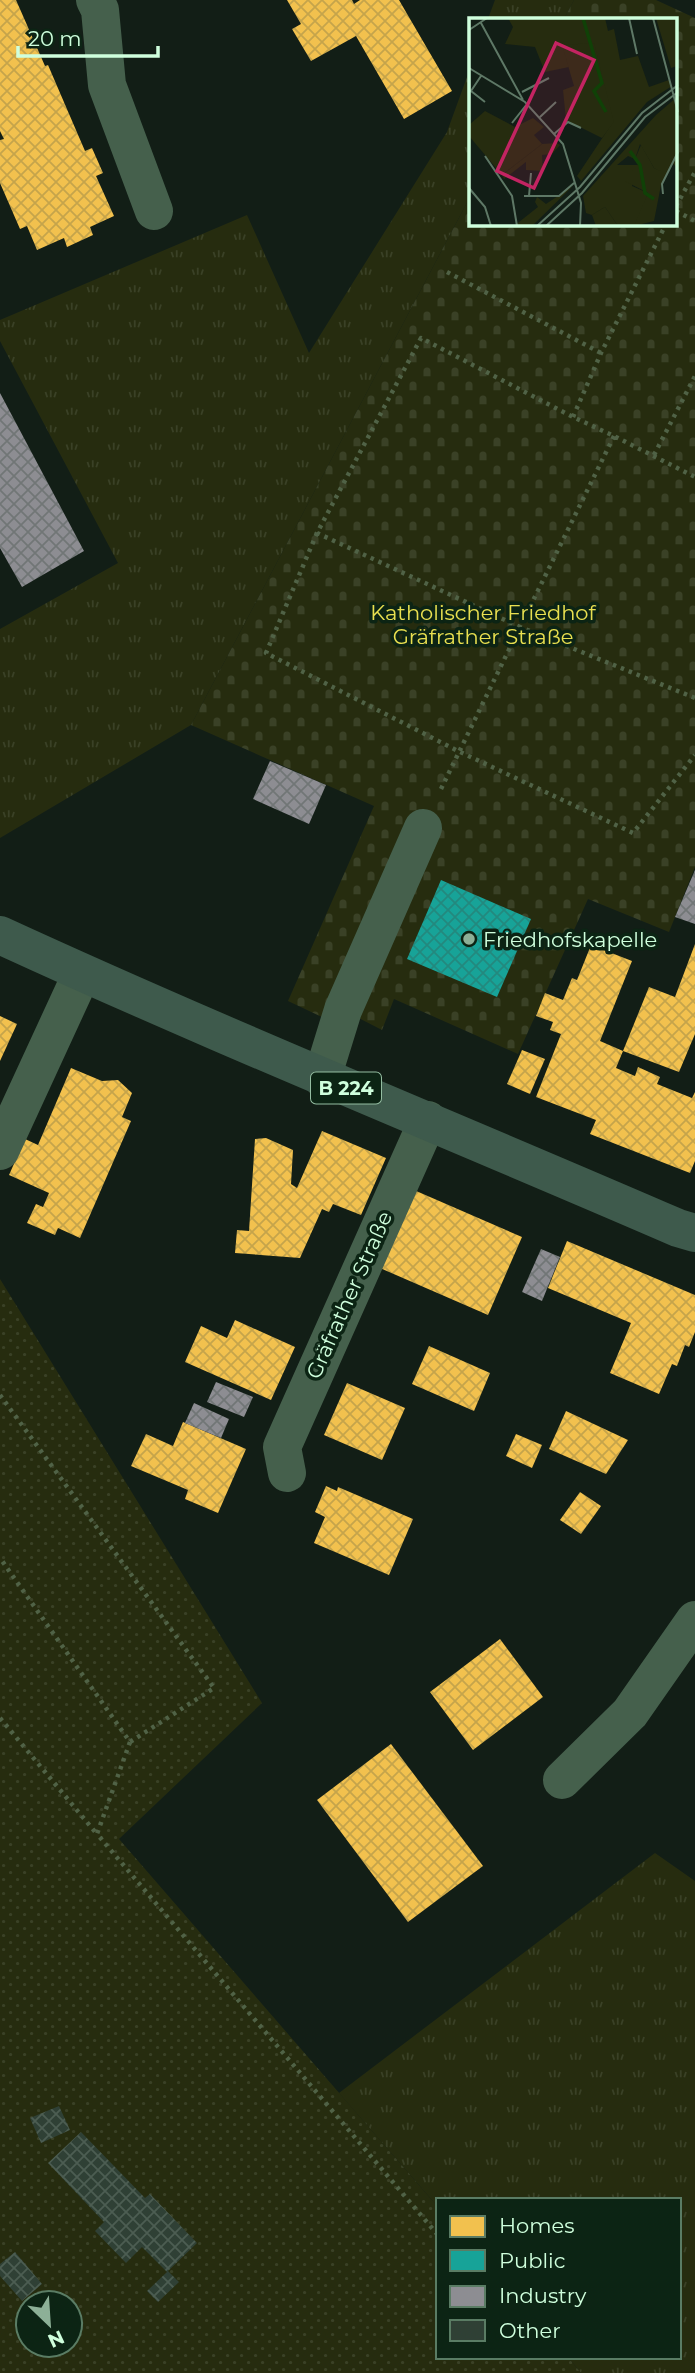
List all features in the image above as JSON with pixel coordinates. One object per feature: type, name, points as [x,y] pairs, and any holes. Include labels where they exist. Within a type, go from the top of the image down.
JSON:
[{"type":"main road","name":"B 224","points":[[0,935],[322,1078],[695,1233]]},
{"type":"lane","points":[[95,0],[100,10],[107,85],[154,212]]},
{"type":"lane","points":[[322,1078],[343,1010],[423,828]]},
{"type":"lane","points":[[0,1151],[82,973]]},
{"type":"lane","name":"Gräfrather Straße","points":[[287,1473],[282,1447],[428,1120]]},
{"type":"lane","points":[[562,1780],[630,1713],[695,1620]]},
{"type":"path","points":[[678,205],[695,172]]},
{"type":"path","points":[[678,210],[695,221]]},
{"type":"path","points":[[573,417],[601,353],[665,226]]},
{"type":"path","points":[[447,272],[601,353]]},
{"type":"path","points":[[695,477],[421,338],[317,533],[266,653],[458,751],[633,833],[695,755]]},
{"type":"path","points":[[654,455],[695,376]]},
{"type":"path","points":[[423,828],[458,751],[614,436]]},
{"type":"path","points":[[317,533],[520,626],[695,698]]},
{"type":"path","points":[[0,1395],[214,1688],[130,1742],[97,1834]]},
{"type":"path","points":[[0,1558],[130,1742]]},
{"type":"path","points":[[0,1718],[436,2233]]},
{"type":"green space","points":[[495,0],[574,0],[565,18],[488,18]]},
{"type":"green space","name":"Katholischer Friedhof Gräfrather Straße","points":[[574,0],[656,0],[695,18],[695,867],[669,932],[588,899],[518,1054],[394,999],[382,1030],[343,1010],[324,1018],[288,1001],[374,806],[191,725],[469,199],[469,226],[678,226],[678,18],[565,18]]},
{"type":"green space","points":[[469,72],[469,199],[191,725],[0,838],[0,629],[118,563],[0,341],[0,320],[247,215],[309,353],[447,132]]},
{"type":"green space","points":[[0,1279],[262,1703],[119,1839],[436,2205],[436,2359],[570,2359],[581,2373],[0,2373]]},
{"type":"green space","points":[[655,1853],[695,1881],[695,2373],[581,2373],[570,2359],[681,2359],[681,2198],[436,2198],[436,2205],[339,2093]]},
{"type":"building: Homes","points":[[0,0],[16,0],[85,151],[92,148],[103,173],[96,176],[114,216],[90,227],[93,235],[67,247],[64,238],[37,250],[27,226],[20,229],[0,183],[0,140],[4,139],[0,131]]},
{"type":"building: Homes","points":[[287,0],[352,0],[354,4],[360,0],[399,0],[452,91],[404,119],[356,36],[311,61],[292,29],[301,24]]},
{"type":"building: Homes","points":[[695,944],[695,1034],[679,1072],[623,1051],[649,987],[675,997]]},
{"type":"building: Homes","points":[[591,945],[632,961],[600,1041],[623,1051],[616,1068],[635,1076],[638,1067],[660,1077],[657,1084],[692,1098],[695,1092],[695,1161],[690,1173],[590,1134],[596,1120],[536,1097],[561,1034],[550,1030],[553,1022],[536,1016],[545,993],[563,1000],[572,978],[577,980]]},
{"type":"building: Homes","points":[[0,1016],[17,1024],[0,1061]]},
{"type":"building: Homes","points":[[522,1050],[545,1059],[530,1094],[507,1084]]},
{"type":"building: Homes","points":[[71,1068],[102,1081],[118,1080],[132,1093],[122,1117],[131,1121],[80,1238],[58,1228],[55,1235],[27,1223],[36,1204],[43,1207],[49,1193],[9,1175],[25,1139],[38,1145]]},
{"type":"building: Homes","points":[[322,1131],[386,1158],[361,1215],[333,1204],[329,1212],[322,1209],[300,1258],[235,1253],[237,1230],[249,1231],[255,1139],[266,1138],[293,1150],[291,1184],[297,1188]]},
{"type":"building: Homes","points":[[407,1187],[522,1237],[488,1315],[373,1265]]},
{"type":"building: Homes","points":[[567,1241],[695,1295],[695,1332],[689,1347],[685,1345],[677,1366],[672,1364],[659,1394],[610,1373],[631,1323],[548,1288]]},
{"type":"building: Homes","points":[[235,1320],[295,1347],[271,1400],[185,1362],[201,1326],[227,1338]]},
{"type":"building: Homes","points":[[429,1346],[490,1373],[474,1411],[412,1384]]},
{"type":"building: Homes","points":[[347,1383],[405,1408],[382,1460],[324,1435]]},
{"type":"building: Homes","points":[[566,1411],[628,1440],[606,1474],[549,1449]]},
{"type":"building: Homes","points":[[183,1422],[246,1449],[218,1513],[185,1499],[188,1490],[131,1466],[146,1434],[173,1446]]},
{"type":"building: Homes","points":[[516,1434],[542,1445],[532,1468],[506,1456]]},
{"type":"building: Homes","points":[[326,1486],[337,1491],[338,1487],[413,1519],[389,1575],[314,1543],[325,1517],[315,1512]]},
{"type":"building: Homes","points":[[580,1492],[601,1506],[581,1534],[560,1520]]},
{"type":"building: Homes","points":[[500,1639],[543,1697],[473,1750],[430,1692]]},
{"type":"building: Homes","points":[[391,1744],[483,1866],[408,1922],[317,1800]]},
{"type":"building: Public","name":"Friedhofskapelle","points":[[441,880],[531,919],[497,997],[407,959]]},
{"type":"building: Industry","points":[[0,393],[84,551],[22,587],[0,548]]},
{"type":"building: Industry","points":[[270,761],[326,785],[309,824],[253,799]]},
{"type":"building: Industry","points":[[695,870],[695,924],[675,917]]},
{"type":"building: Industry","points":[[541,1249],[560,1257],[542,1301],[522,1292]]},
{"type":"building: Industry","points":[[216,1382],[253,1397],[244,1417],[207,1402]]},
{"type":"building: Industry","points":[[194,1403],[229,1419],[221,1438],[185,1423]]},
{"type":"building: Other","points":[[59,2106],[70,2130],[41,2143],[30,2118]]},
{"type":"building: Other","points":[[81,2132],[145,2198],[150,2194],[197,2243],[168,2271],[179,2282],[158,2302],[147,2291],[167,2272],[142,2247],[126,2263],[95,2231],[104,2222],[48,2163]]},
{"type":"building: Other","points":[[15,2252],[42,2284],[36,2289],[14,2289],[14,2292],[0,2276],[0,2264]]},
{"type":"place","name":"Friedhofskapelle","points":[[469,939]]}]
